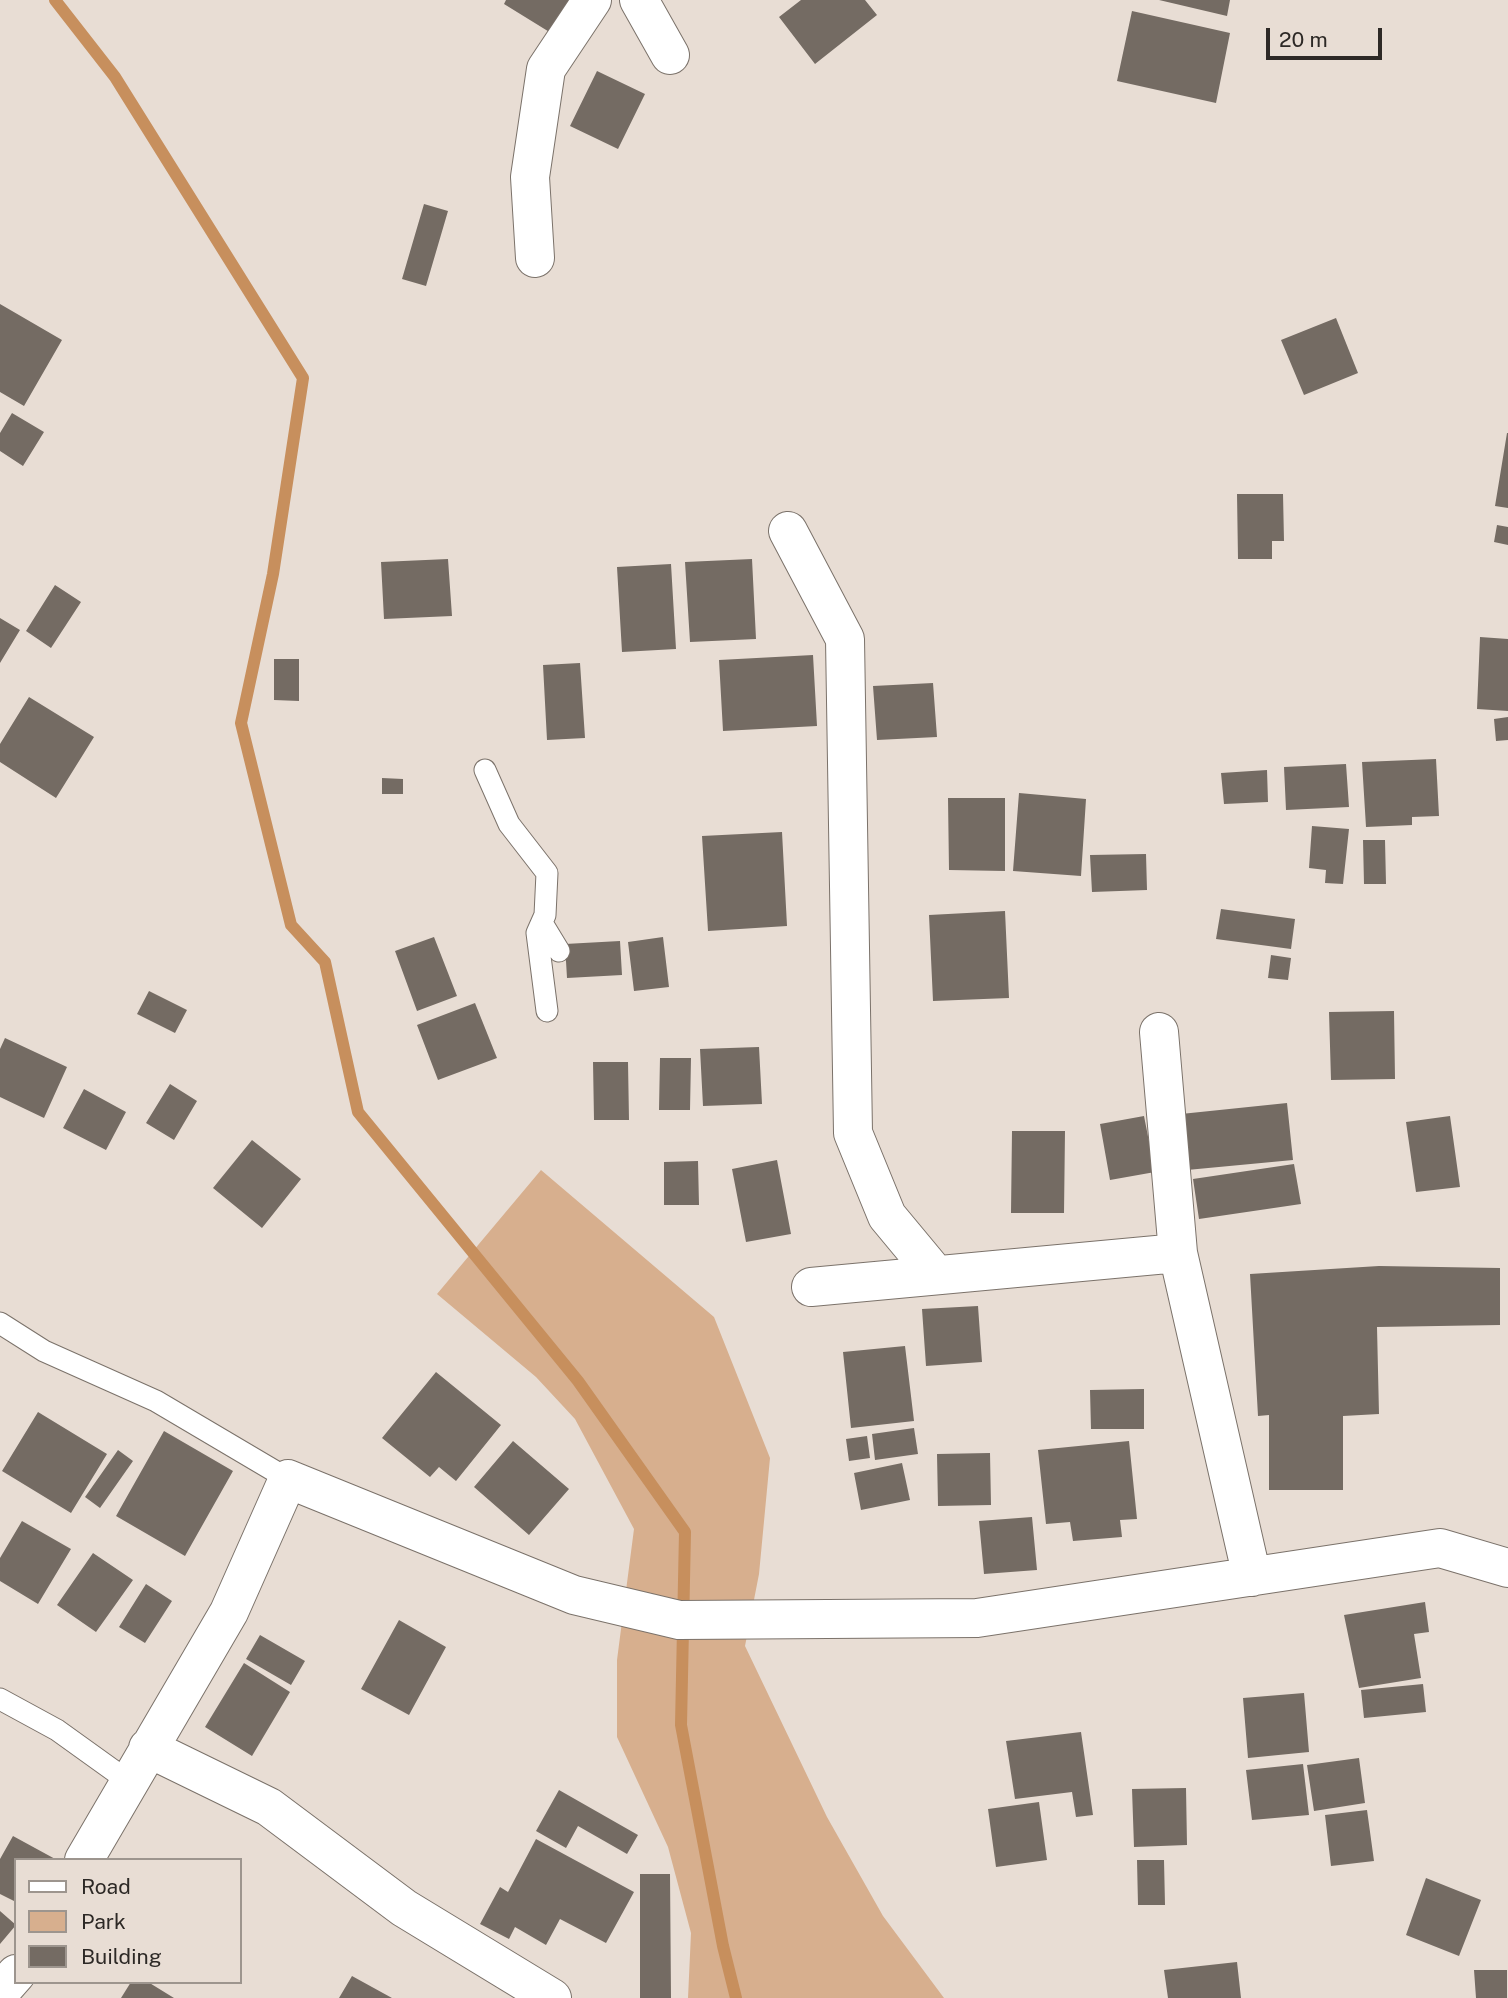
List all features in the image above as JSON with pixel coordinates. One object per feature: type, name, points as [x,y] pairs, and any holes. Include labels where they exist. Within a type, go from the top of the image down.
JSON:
[{"type":"street","points":[[535,258],[530,177],[547,69],[592,0]]},
{"type":"street","points":[[639,0],[670,55]]},
{"type":"street","points":[[788,531],[845,639],[853,1133],[887,1216],[936,1275]]},
{"type":"street","points":[[1159,1032],[1178,1253],[1252,1577]]},
{"type":"street","points":[[811,1287],[1178,1253]]},
{"type":"street","points":[[84,1858],[229,1612],[288,1479],[574,1595],[679,1620],[977,1618],[1440,1548],[1508,1568]]},
{"type":"street","points":[[148,1748],[269,1807],[404,1908],[552,1998]]},
{"type":"street","points":[[0,1992],[14,1976]]},
{"type":"lane","points":[[485,770],[509,824],[547,873],[545,915],[537,933],[547,1012]]},
{"type":"lane","points":[[542,923],[559,951]]},
{"type":"lane","points":[[0,1323],[44,1351],[156,1401],[288,1479]]},
{"type":"lane","points":[[0,1699],[57,1730],[128,1781]]},
{"type":"green space","points":[[541,1170],[714,1317],[770,1458],[759,1574],[745,1646],[827,1817],[883,1916],[944,1998],[688,1998],[691,1933],[668,1847],[617,1737],[617,1660],[634,1529],[575,1419],[536,1377],[437,1294]]},
{"type":"building","points":[[506,0],[571,0],[551,33],[504,4]]},
{"type":"building","points":[[801,0],[865,0],[877,15],[815,64],[779,17]]},
{"type":"building","points":[[1159,0],[1230,0],[1227,16]]},
{"type":"building","points":[[1132,11],[1230,33],[1216,103],[1117,81]]},
{"type":"building","points":[[597,71],[645,94],[618,149],[570,126]]},
{"type":"building","points":[[424,204],[448,211],[426,286],[402,279]]},
{"type":"building","points":[[0,304],[62,340],[24,406],[0,392]]},
{"type":"building","points":[[1336,318],[1358,373],[1304,395],[1281,340]]},
{"type":"building","points":[[12,413],[44,432],[23,466],[0,451],[0,433]]},
{"type":"building","points":[[1508,433],[1508,508],[1495,506]]},
{"type":"building","points":[[1237,494],[1283,494],[1284,541],[1272,541],[1272,559],[1238,559]]},
{"type":"building","points":[[1497,525],[1508,527],[1508,545],[1494,542]]},
{"type":"building","points":[[448,559],[452,616],[384,619],[381,562]]},
{"type":"building","points":[[752,559],[756,639],[690,642],[685,562]]},
{"type":"building","points":[[671,564],[676,649],[622,652],[617,567]]},
{"type":"building","points":[[55,585],[81,602],[51,648],[26,631]]},
{"type":"building","points":[[0,618],[20,630],[0,663]]},
{"type":"building","points":[[1480,637],[1508,639],[1508,711],[1477,709]]},
{"type":"building","points":[[813,655],[817,726],[723,731],[719,660]]},
{"type":"building","points":[[274,659],[299,659],[299,701],[274,700]]},
{"type":"building","points":[[580,663],[585,738],[547,740],[543,665]]},
{"type":"building","points":[[933,683],[937,737],[877,740],[873,686]]},
{"type":"building","points":[[29,697],[94,737],[56,798],[0,762],[0,744]]},
{"type":"building","points":[[1508,717],[1508,740],[1496,741],[1494,719]]},
{"type":"building","points":[[1436,759],[1439,816],[1412,817],[1412,825],[1366,827],[1362,762]]},
{"type":"building","points":[[1346,764],[1349,807],[1286,810],[1284,767]]},
{"type":"building","points":[[1267,770],[1268,802],[1224,804],[1221,773]]},
{"type":"building","points":[[382,778],[403,779],[403,794],[382,794]]},
{"type":"building","points":[[1019,793],[1086,799],[1081,876],[1013,871]]},
{"type":"building","points":[[948,798],[1005,798],[1005,871],[949,870]]},
{"type":"building","points":[[1312,826],[1349,829],[1343,884],[1325,883],[1326,870],[1309,868]]},
{"type":"building","points":[[782,832],[787,926],[708,931],[702,836]]},
{"type":"building","points":[[1363,840],[1385,840],[1386,884],[1364,884]]},
{"type":"building","points":[[1146,854],[1147,890],[1092,892],[1090,855]]},
{"type":"building","points":[[1221,909],[1295,919],[1291,949],[1216,939]]},
{"type":"building","points":[[1005,911],[1009,998],[933,1001],[929,915]]},
{"type":"building","points":[[434,937],[457,996],[417,1011],[395,951]]},
{"type":"building","points":[[663,937],[669,987],[634,991],[628,942]]},
{"type":"building","points":[[620,941],[622,975],[567,978],[565,944]]},
{"type":"building","points":[[1271,955],[1291,958],[1288,980],[1268,978]]},
{"type":"building","points":[[149,991],[187,1010],[175,1033],[137,1014]]},
{"type":"building","points":[[475,1003],[497,1058],[438,1080],[417,1025]]},
{"type":"building","points":[[1394,1011],[1395,1079],[1331,1080],[1329,1012]]},
{"type":"building","points":[[5,1038],[67,1067],[44,1118],[0,1097],[0,1049]]},
{"type":"building","points":[[759,1047],[762,1104],[703,1106],[700,1049]]},
{"type":"building","points":[[660,1058],[691,1058],[690,1110],[659,1110]]},
{"type":"building","points":[[593,1062],[628,1062],[629,1120],[594,1120]]},
{"type":"building","points":[[170,1084],[197,1101],[174,1140],[146,1123]]},
{"type":"building","points":[[84,1089],[126,1112],[106,1150],[63,1128]]},
{"type":"building","points":[[1287,1103],[1293,1160],[1187,1170],[1181,1114]]},
{"type":"building","points":[[1144,1116],[1155,1172],[1110,1180],[1100,1124]]},
{"type":"building","points":[[1450,1116],[1460,1187],[1416,1192],[1406,1122]]},
{"type":"building","points":[[1012,1131],[1065,1131],[1064,1213],[1011,1213]]},
{"type":"building","points":[[252,1140],[301,1179],[262,1228],[213,1188]]},
{"type":"building","points":[[777,1160],[791,1234],[746,1242],[732,1169]]},
{"type":"building","points":[[698,1161],[699,1205],[664,1205],[664,1162]]},
{"type":"building","points":[[1294,1164],[1301,1204],[1199,1219],[1193,1179]]},
{"type":"building","points":[[1379,1266],[1500,1268],[1500,1325],[1377,1327],[1379,1414],[1343,1416],[1343,1490],[1269,1490],[1269,1415],[1258,1416],[1250,1274]]},
{"type":"building","points":[[978,1306],[982,1362],[926,1366],[922,1309]]},
{"type":"building","points":[[905,1346],[914,1421],[851,1428],[843,1352]]},
{"type":"building","points":[[436,1372],[501,1425],[456,1481],[439,1467],[430,1477],[382,1438]]},
{"type":"building","points":[[1144,1389],[1144,1429],[1091,1429],[1090,1390]]},
{"type":"building","points":[[38,1412],[107,1454],[71,1513],[2,1471]]},
{"type":"building","points":[[914,1428],[918,1454],[875,1460],[872,1434]]},
{"type":"building","points":[[164,1431],[233,1471],[185,1556],[116,1516]]},
{"type":"building","points":[[867,1436],[870,1458],[849,1461],[846,1439]]},
{"type":"building","points":[[513,1441],[569,1489],[529,1535],[474,1487]]},
{"type":"building","points":[[1129,1441],[1137,1519],[1120,1520],[1122,1537],[1073,1541],[1070,1522],[1046,1524],[1038,1450]]},
{"type":"building","points":[[118,1450],[133,1461],[100,1508],[85,1497]]},
{"type":"building","points":[[990,1453],[991,1505],[938,1506],[937,1454]]},
{"type":"building","points":[[902,1463],[910,1500],[861,1510],[854,1473]]},
{"type":"building","points":[[1032,1517],[1037,1570],[984,1574],[979,1521]]},
{"type":"building","points":[[22,1521],[71,1549],[38,1604],[0,1581],[0,1558]]},
{"type":"building","points":[[93,1553],[133,1580],[96,1632],[57,1605]]},
{"type":"building","points":[[146,1584],[172,1601],[145,1643],[119,1627]]},
{"type":"building","points":[[1425,1602],[1429,1632],[1414,1634],[1421,1678],[1359,1688],[1344,1615]]},
{"type":"building","points":[[399,1620],[446,1647],[409,1715],[361,1689]]},
{"type":"building","points":[[260,1635],[305,1661],[291,1685],[246,1659]]},
{"type":"building","points":[[244,1663],[290,1692],[252,1756],[205,1727]]},
{"type":"building","points":[[1423,1684],[1426,1712],[1364,1718],[1361,1690]]},
{"type":"building","points":[[1304,1693],[1309,1752],[1248,1758],[1243,1698]]},
{"type":"building","points":[[1081,1732],[1093,1815],[1076,1817],[1072,1792],[1015,1799],[1006,1741]]},
{"type":"building","points":[[1359,1758],[1365,1803],[1314,1811],[1307,1765]]},
{"type":"building","points":[[1303,1764],[1309,1815],[1252,1820],[1246,1770]]},
{"type":"building","points":[[1186,1788],[1187,1845],[1134,1847],[1132,1789]]},
{"type":"building","points":[[559,1790],[638,1835],[627,1854],[578,1826],[566,1848],[536,1831]]},
{"type":"building","points":[[1039,1802],[1047,1860],[996,1867],[988,1809]]},
{"type":"building","points":[[1367,1810],[1374,1861],[1331,1866],[1325,1815]]},
{"type":"building","points":[[13,1836],[53,1858],[14,1858],[14,1901],[0,1894],[0,1859]]},
{"type":"building","points":[[536,1839],[634,1892],[606,1943],[560,1919],[546,1945],[515,1927],[509,1939],[480,1924],[500,1887],[508,1892]]},
{"type":"building","points":[[1137,1860],[1164,1860],[1165,1905],[1138,1905]]},
{"type":"building","points":[[640,1874],[670,1874],[671,1998],[640,1998]]},
{"type":"building","points":[[1426,1878],[1481,1900],[1459,1956],[1406,1935]]},
{"type":"building","points":[[0,1911],[14,1923],[14,1927],[0,1944]]},
{"type":"building","points":[[1237,1962],[1241,1998],[1168,1998],[1164,1970]]},
{"type":"building","points":[[1474,1970],[1507,1970],[1507,1998],[1476,1998]]},
{"type":"building","points":[[352,1976],[392,1998],[339,1998]]},
{"type":"building","points":[[130,1984],[151,1984],[174,1998],[121,1998]]},
{"type":"waterway","points":[[55,0],[115,77],[303,378],[273,574],[241,723],[291,925],[325,962],[358,1112],[578,1381],[685,1532],[681,1725],[723,1946],[736,1998]]}]
